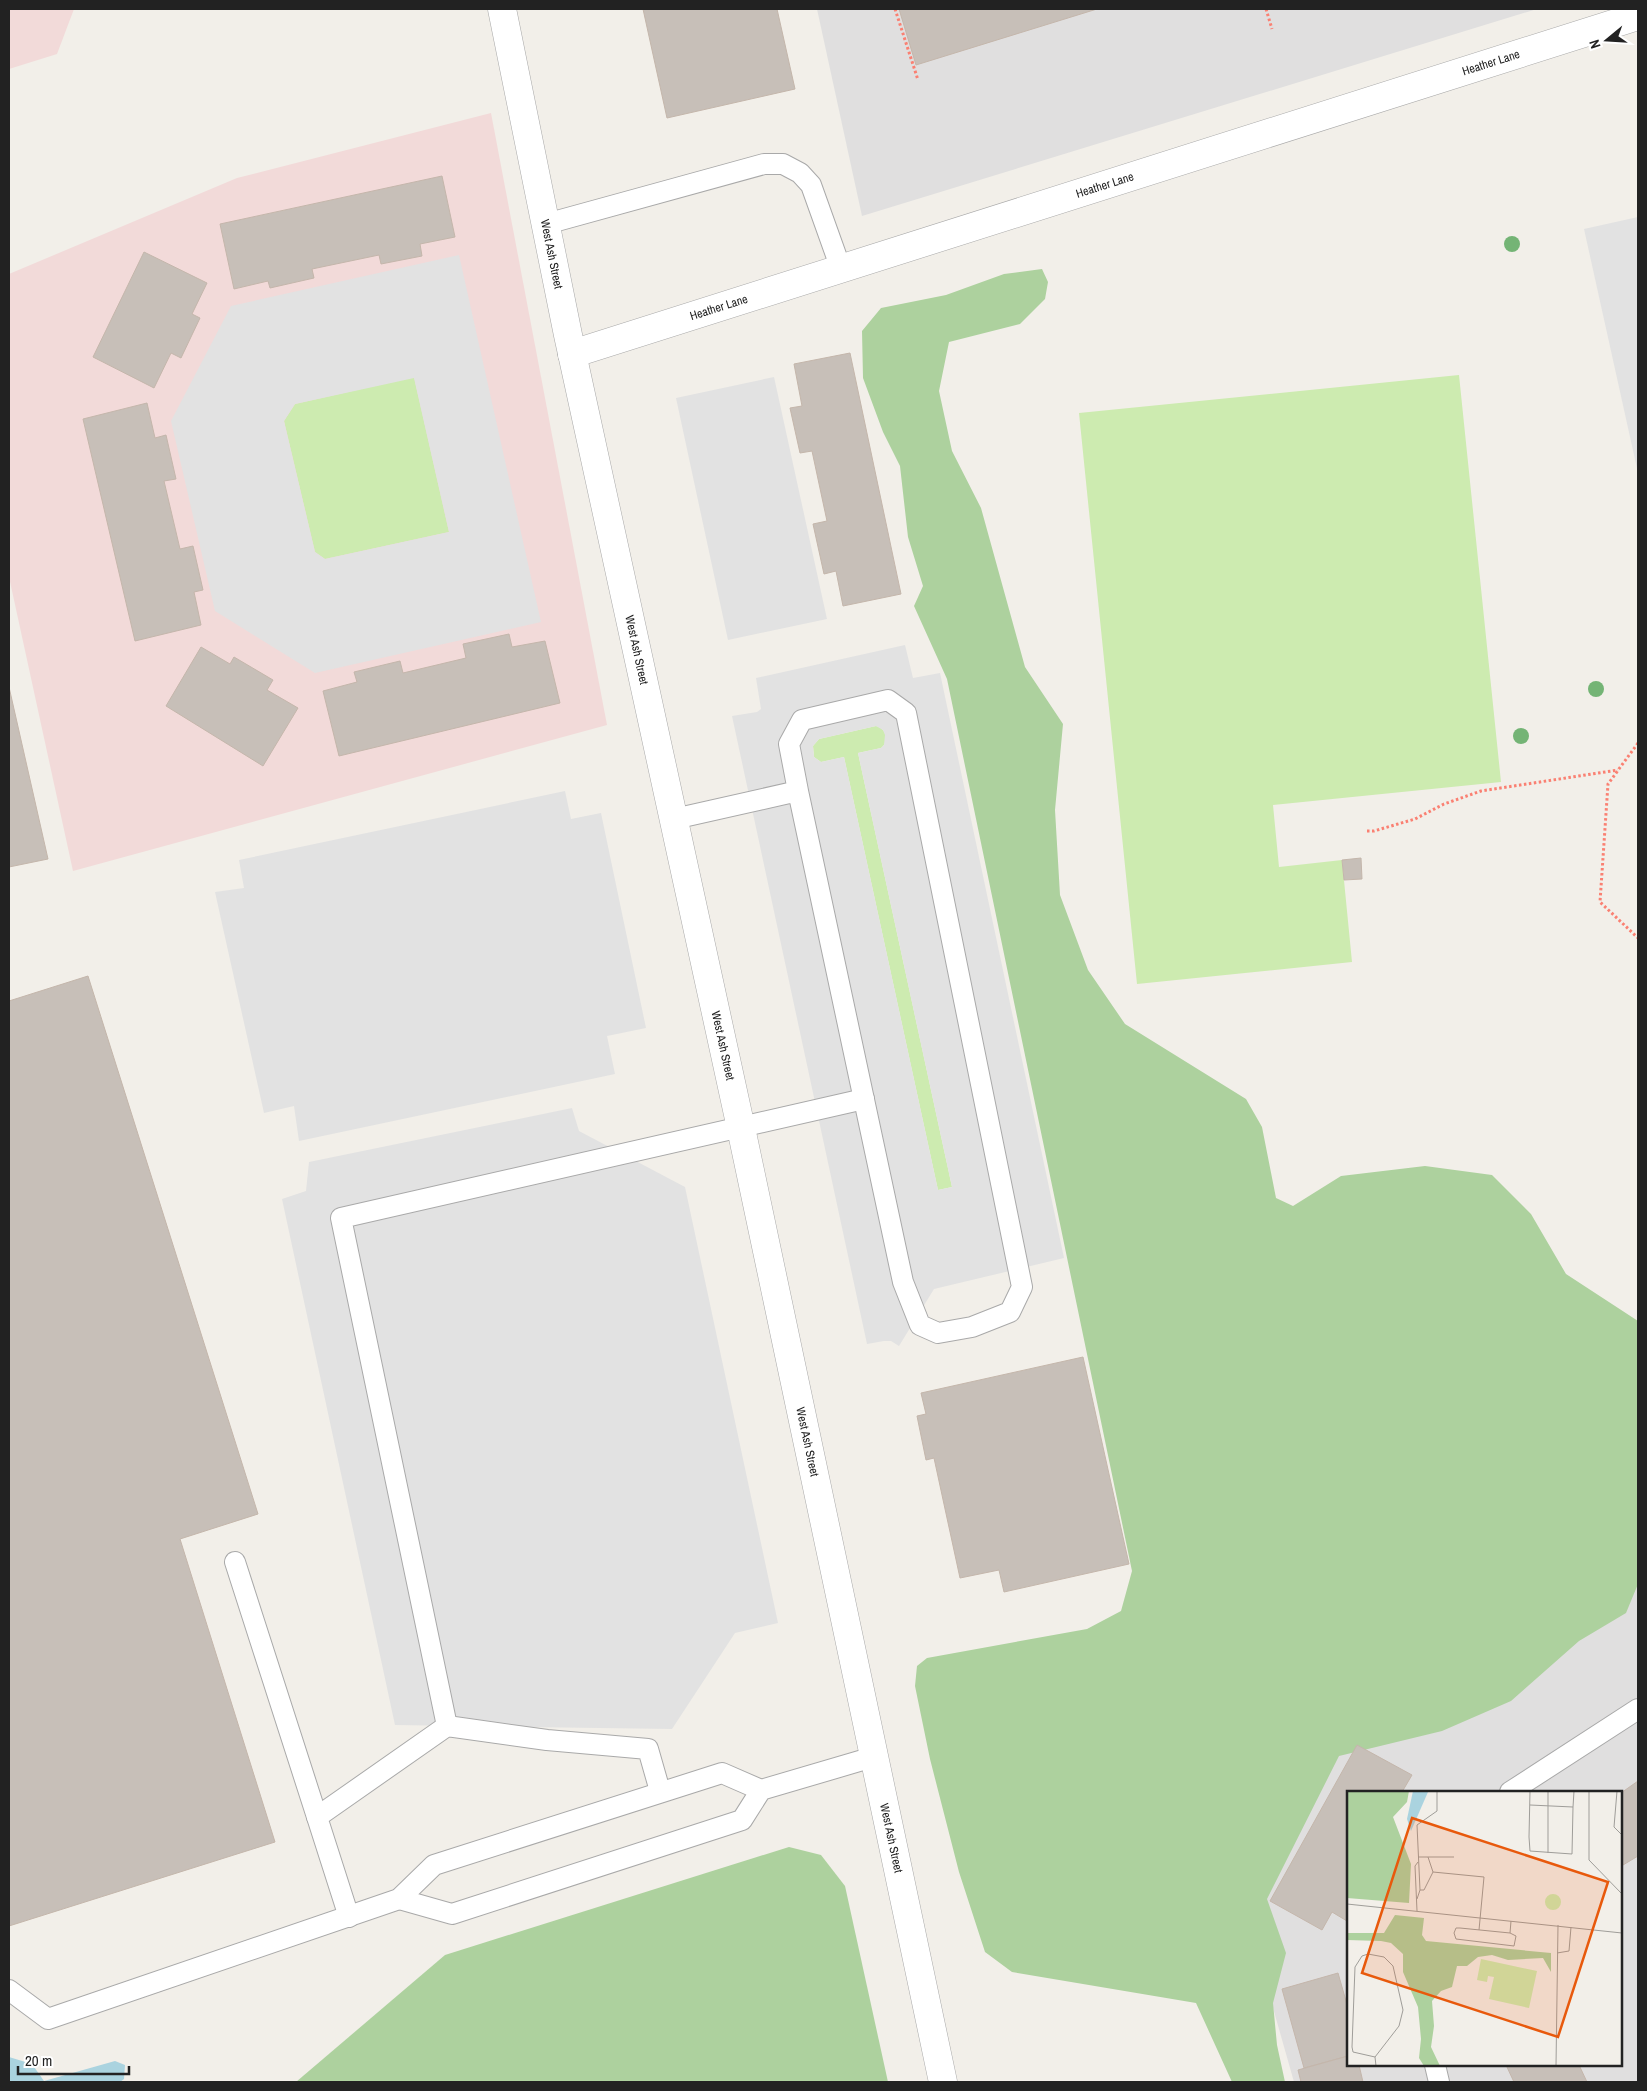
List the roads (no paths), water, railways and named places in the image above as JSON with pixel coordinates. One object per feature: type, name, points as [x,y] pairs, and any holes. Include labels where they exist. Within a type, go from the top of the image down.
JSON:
[{"type":"street","name":"West Ash Street","points":[[502,9],[572,354],[741,1128],[943,2082]]},
{"type":"street","name":"Heather Lane","points":[[572,354],[1638,16]]},
{"type":"lane","points":[[546,224],[764,164],[783,164],[800,173],[811,185],[841,269]]},
{"type":"lane","points":[[888,700],[906,713],[1022,1287],[1010,1312],[972,1327],[938,1333],[920,1325],[903,1282],[798,791],[789,744],[802,720],[888,700]]},
{"type":"lane","points":[[674,818],[798,791]]},
{"type":"lane","points":[[447,1726],[340,1218],[864,1100]]},
{"type":"lane","points":[[235,1562],[349,1917]]},
{"type":"lane","points":[[1512,1791],[1638,1709]]},
{"type":"lane","points":[[317,1818],[447,1726],[547,1740],[648,1749],[660,1791]]},
{"type":"lane","points":[[399,1899],[452,1914],[742,1820],[761,1790],[873,1756]]},
{"type":"lane","points":[[9,1990],[48,2019],[399,1899],[434,1865],[660,1791],[722,1772],[761,1790]]},
{"type":"lane","points":[[1435,2066],[1439,2082]]},
{"type":"water","points":[[9,2057],[32,2064],[44,2081],[115,2061],[125,2065],[124,2079],[120,2082],[9,2082]]}]
